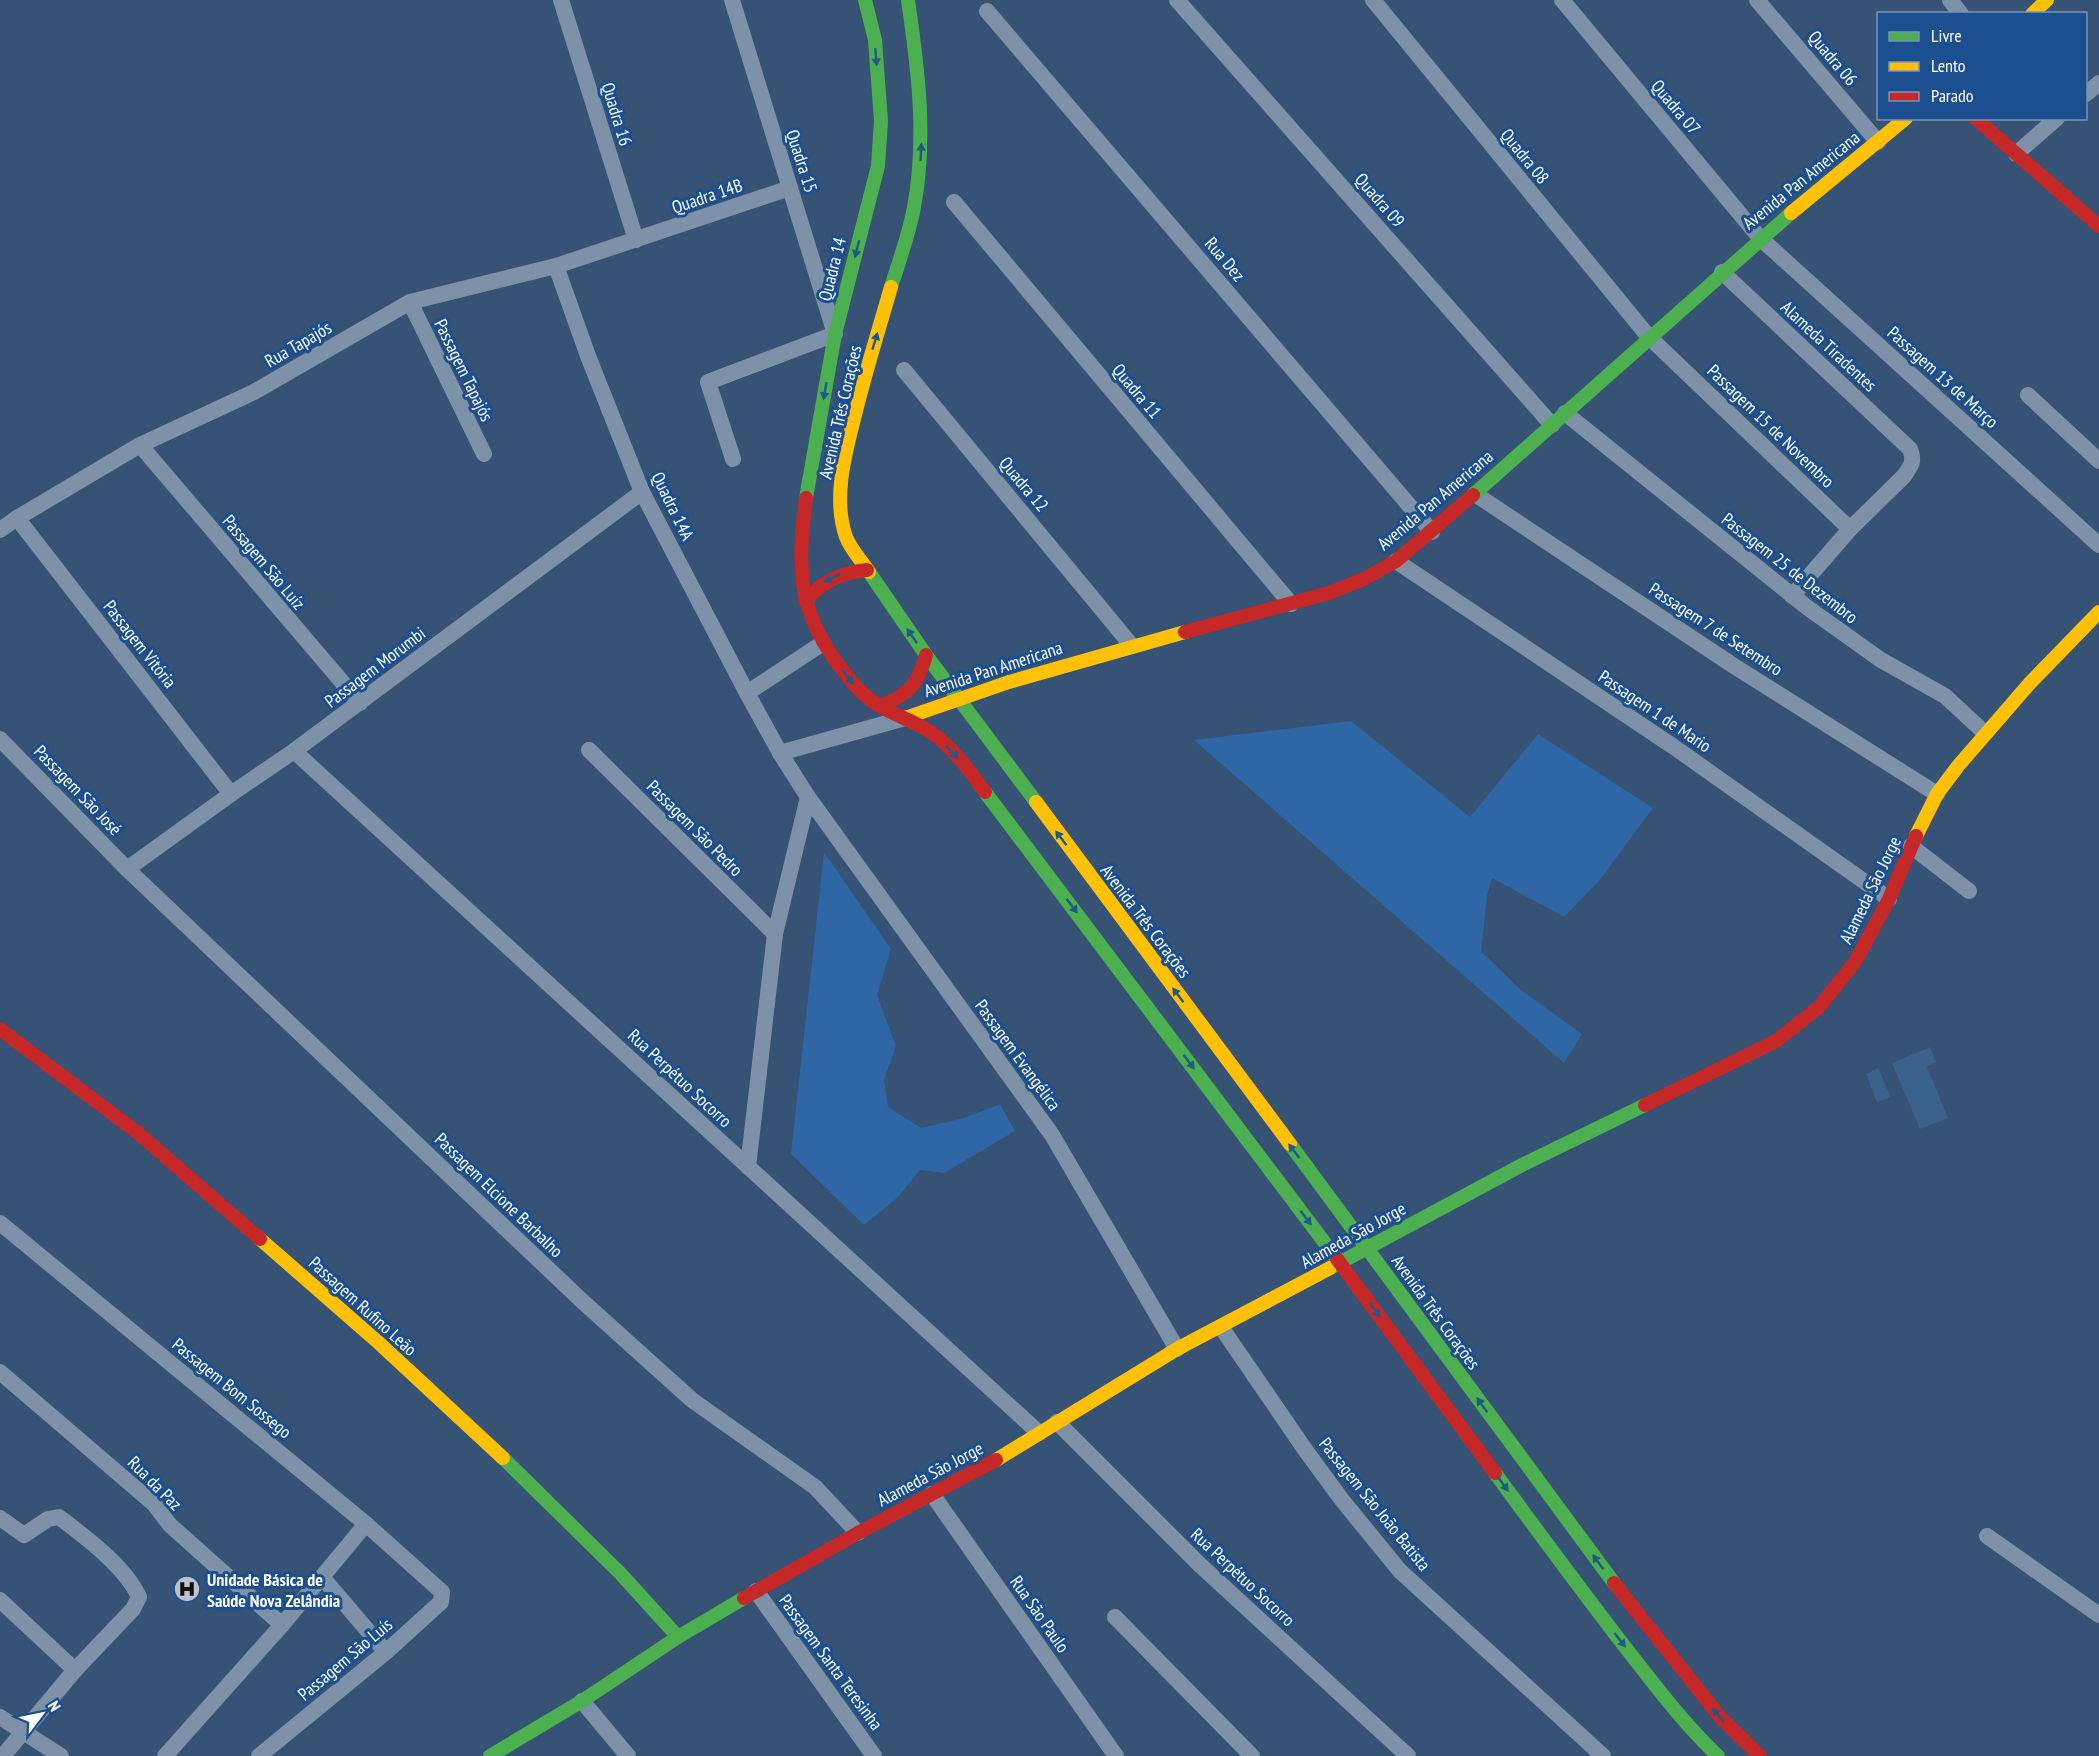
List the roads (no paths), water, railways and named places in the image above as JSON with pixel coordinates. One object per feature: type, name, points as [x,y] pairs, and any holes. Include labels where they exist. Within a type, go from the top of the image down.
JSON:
[{"type":"street","name":"Quadra 16","points":[[561,0],[636,240]]},
{"type":"street","name":"Quadra 15","points":[[732,0],[836,334]]},
{"type":"street","name":"Quadra 14","points":[[836,334],[878,166],[881,120],[875,40],[865,0]]},
{"type":"street","name":"Avenida Três Corações","points":[[908,0],[922,118],[920,170],[914,209],[864,378],[842,468],[839,502],[847,540],[959,700],[1367,1248],[1629,1605],[1719,1717],[1760,1756]]},
{"type":"street","name":"Quadra 09","points":[[1178,0],[1564,420]]},
{"type":"street","name":"Quadra 08","points":[[1373,0],[1648,336],[1665,352]]},
{"type":"street","name":"Quadra 07","points":[[1562,0],[1760,238]]},
{"type":"street","name":"Quadra 06","points":[[1757,0],[1878,142]]},
{"type":"street","points":[[1950,0],[1959,12]]},
{"type":"street","points":[[2034,12],[2047,0]]},
{"type":"street","name":"Rua Dez","points":[[987,10],[1432,532]]},
{"type":"street","points":[[2087,92],[2099,83]]},
{"type":"street","name":"Avenida Pan Americana","points":[[780,753],[905,718],[1009,682],[1132,646],[1329,593],[1364,579],[1396,561],[1564,420],[1648,336],[1760,238],[1904,120]]},
{"type":"street","points":[[1977,120],[2099,226]]},
{"type":"street","points":[[2016,154],[2055,120]]},
{"type":"street","name":"Quadra 14B","points":[[636,240],[790,188]]},
{"type":"street","name":"Quadra 11","points":[[954,202],[1291,604]]},
{"type":"street","name":"Passagem 13 de Março","points":[[1760,238],[2099,545]]},
{"type":"street","name":"Rua Tapajós","points":[[0,530],[140,445],[254,392],[410,302],[556,266],[636,240]]},
{"type":"street","name":"Quadra 14A","points":[[556,266],[588,356],[642,492],[780,753]]},
{"type":"street","name":"Alameda Tiradentes","points":[[1722,272],[1910,449],[1914,459],[1904,476],[1850,529]]},
{"type":"street","name":"Passagem Tapajós","points":[[410,302],[484,454]]},
{"type":"street","points":[[733,459],[708,382],[836,334]]},
{"type":"street","name":"Avenida Três Corações","points":[[836,334],[809,476],[801,536],[801,575],[805,601],[823,643],[851,682],[872,701],[930,732],[966,766],[1340,1263],[1596,1610],[1657,1688],[1699,1738],[1718,1756]]},
{"type":"street","name":"Passagem 15 de Novembro","points":[[1665,352],[1850,529]]},
{"type":"street","name":"Quadra 12","points":[[904,370],[1132,646]]},
{"type":"street","points":[[2028,395],[2099,461]]},
{"type":"street","name":"Passagem 25 de Dezembro","points":[[1564,420],[1792,596],[1881,660],[1946,696],[1985,733]]},
{"type":"street","name":"Passagem São Luíz","points":[[140,445],[360,703]]},
{"type":"street","name":"Passagem Morumbi","points":[[127,869],[360,703],[642,492]]},
{"type":"street","name":"Passagem 7 de Setembro","points":[[1475,494],[1734,666],[1937,794]]},
{"type":"street","name":"Passagem Vitória","points":[[17,518],[231,794]]},
{"type":"street","points":[[1792,596],[1850,529]]},
{"type":"street","name":"Passagem 1 de Mario","points":[[1396,561],[1674,747],[1889,899]]},
{"type":"street","points":[[805,601],[817,587],[831,577],[849,571],[867,570]]},
{"type":"street","name":"Alameda São Jorge","points":[[490,1756],[582,1701],[678,1637],[858,1533],[987,1465],[1177,1349],[1522,1165],[1776,1041],[1796,1027],[1819,1007],[1855,962],[1889,899],[1911,846],[1937,794],[1985,733],[2099,612]]},
{"type":"street","points":[[747,693],[823,643]]},
{"type":"street","points":[[880,706],[899,699],[913,688],[922,673],[926,655]]},
{"type":"street","name":"Passagem São José","points":[[0,739],[127,869]]},
{"type":"street","name":"Passagem São Pedro","points":[[589,750],[775,934]]},
{"type":"street","name":"Rua Perpétuo Socorro","points":[[294,751],[1039,1433]]},
{"type":"street","name":"Passagem Evangélica","points":[[780,753],[808,797],[1052,1135],[1177,1349]]},
{"type":"street","points":[[748,1167],[775,934],[808,797]]},
{"type":"street","points":[[1911,846],[1969,891]]},
{"type":"street","name":"Passagem Elcione Barbalho","points":[[127,869],[581,1300],[692,1400],[814,1487],[858,1533]]},
{"type":"street","name":"Passagem Rufino Leão","points":[[0,1029],[138,1133],[379,1343],[504,1458],[621,1574],[678,1637]]},
{"type":"street","name":"Passagem Bom Sossego","points":[[0,1223],[366,1524],[437,1586]]},
{"type":"street","name":"Passagem São João Batista","points":[[1221,1327],[1306,1451],[1342,1500],[1400,1571],[1603,1756]]},
{"type":"street","name":"Rua da Paz","points":[[0,1372],[154,1504],[170,1526],[282,1624]]},
{"type":"street","name":"Rua Perpétuo Socorro","points":[[1057,1422],[1200,1565],[1408,1756]]},
{"type":"street","name":"Rua São Paulo","points":[[932,1494],[1116,1756]]},
{"type":"street","points":[[0,1518],[24,1535],[48,1519],[59,1517],[98,1548],[134,1587],[139,1596],[133,1609],[75,1670],[3,1756]]},
{"type":"street","points":[[165,1756],[282,1624],[366,1524]]},
{"type":"street","points":[[1987,1536],[2099,1615]]},
{"type":"street","points":[[322,1577],[386,1652]]},
{"type":"street","name":"Passagem São Luís","points":[[259,1756],[386,1652],[441,1602],[442,1592],[437,1586]]},
{"type":"street","name":"Passagem Santa Teresinha","points":[[756,1591],[874,1756]]},
{"type":"street","points":[[0,1600],[75,1670]]},
{"type":"street","points":[[1115,1617],[1251,1756]]},
{"type":"street","points":[[582,1701],[628,1756]]},
{"type":"street","points":[[0,1717],[61,1756]]},
{"type":"place","name":"Unidade Básica de Saúde Nova Zelândia","points":[[187,1589]]}]
